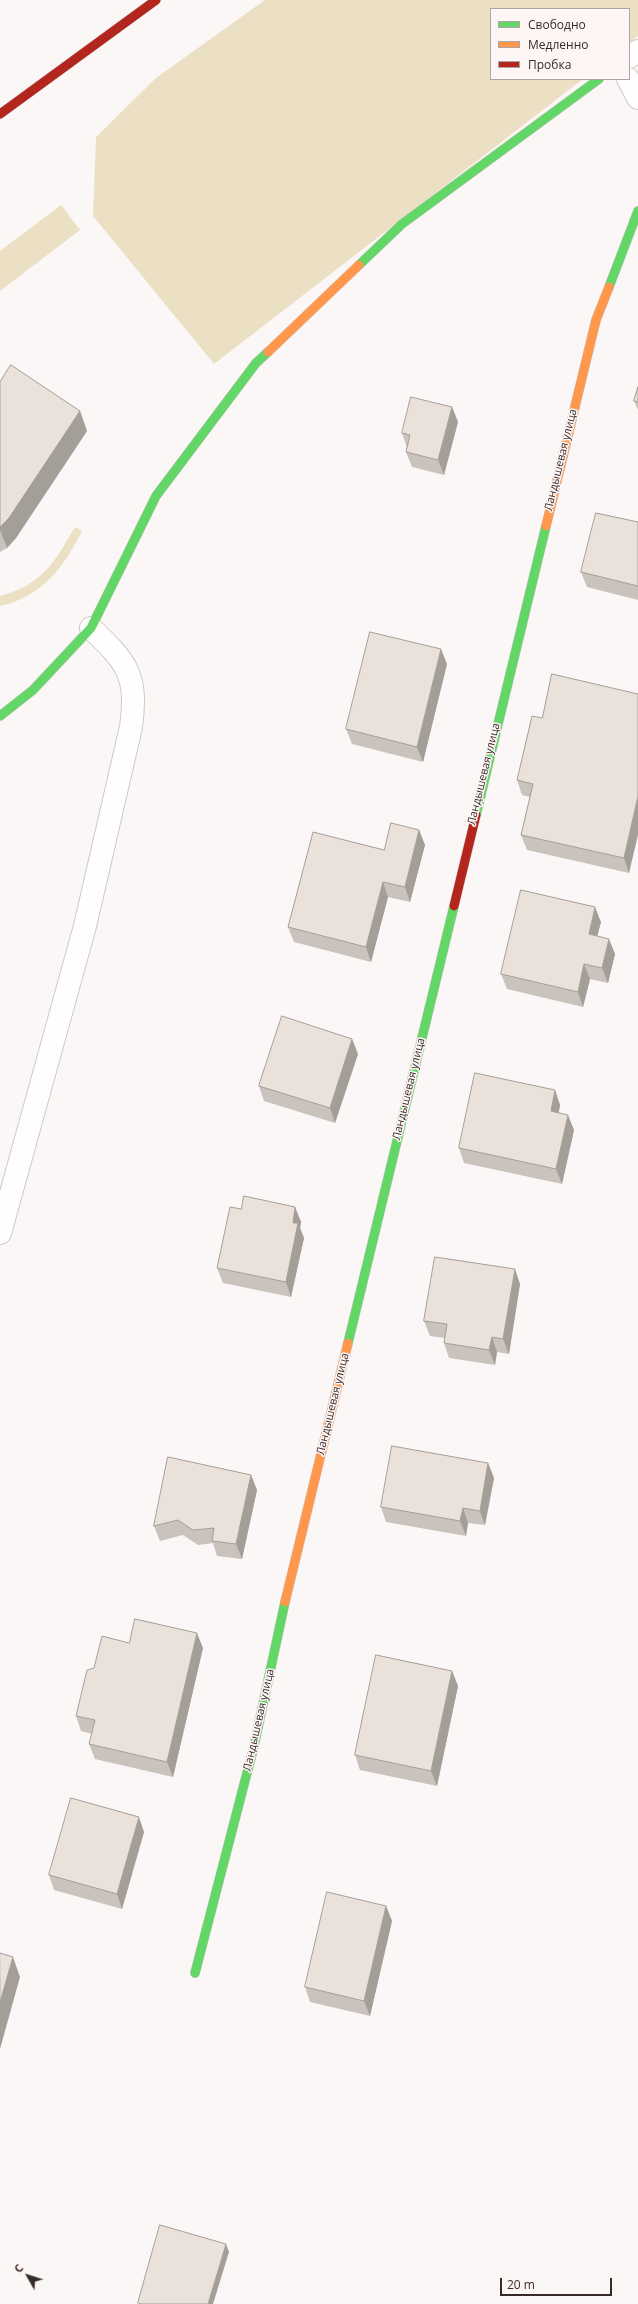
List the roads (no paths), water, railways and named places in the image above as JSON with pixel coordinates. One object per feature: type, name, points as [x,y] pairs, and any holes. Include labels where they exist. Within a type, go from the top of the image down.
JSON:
[{"type":"street","points":[[2,108],[156,0]]},
{"type":"street","points":[[0,716],[33,690],[91,628],[156,496],[256,362],[402,224],[598,80]]},
{"type":"street","points":[[629,80],[638,98]]},
{"type":"street","name":"Ландышевая улица","points":[[196,1973],[254,1746],[283,1611],[592,335],[596,320],[638,211]]},
{"type":"street","points":[[0,1233],[84,926],[131,727],[134,696],[132,680],[118,655],[91,628]]}]
